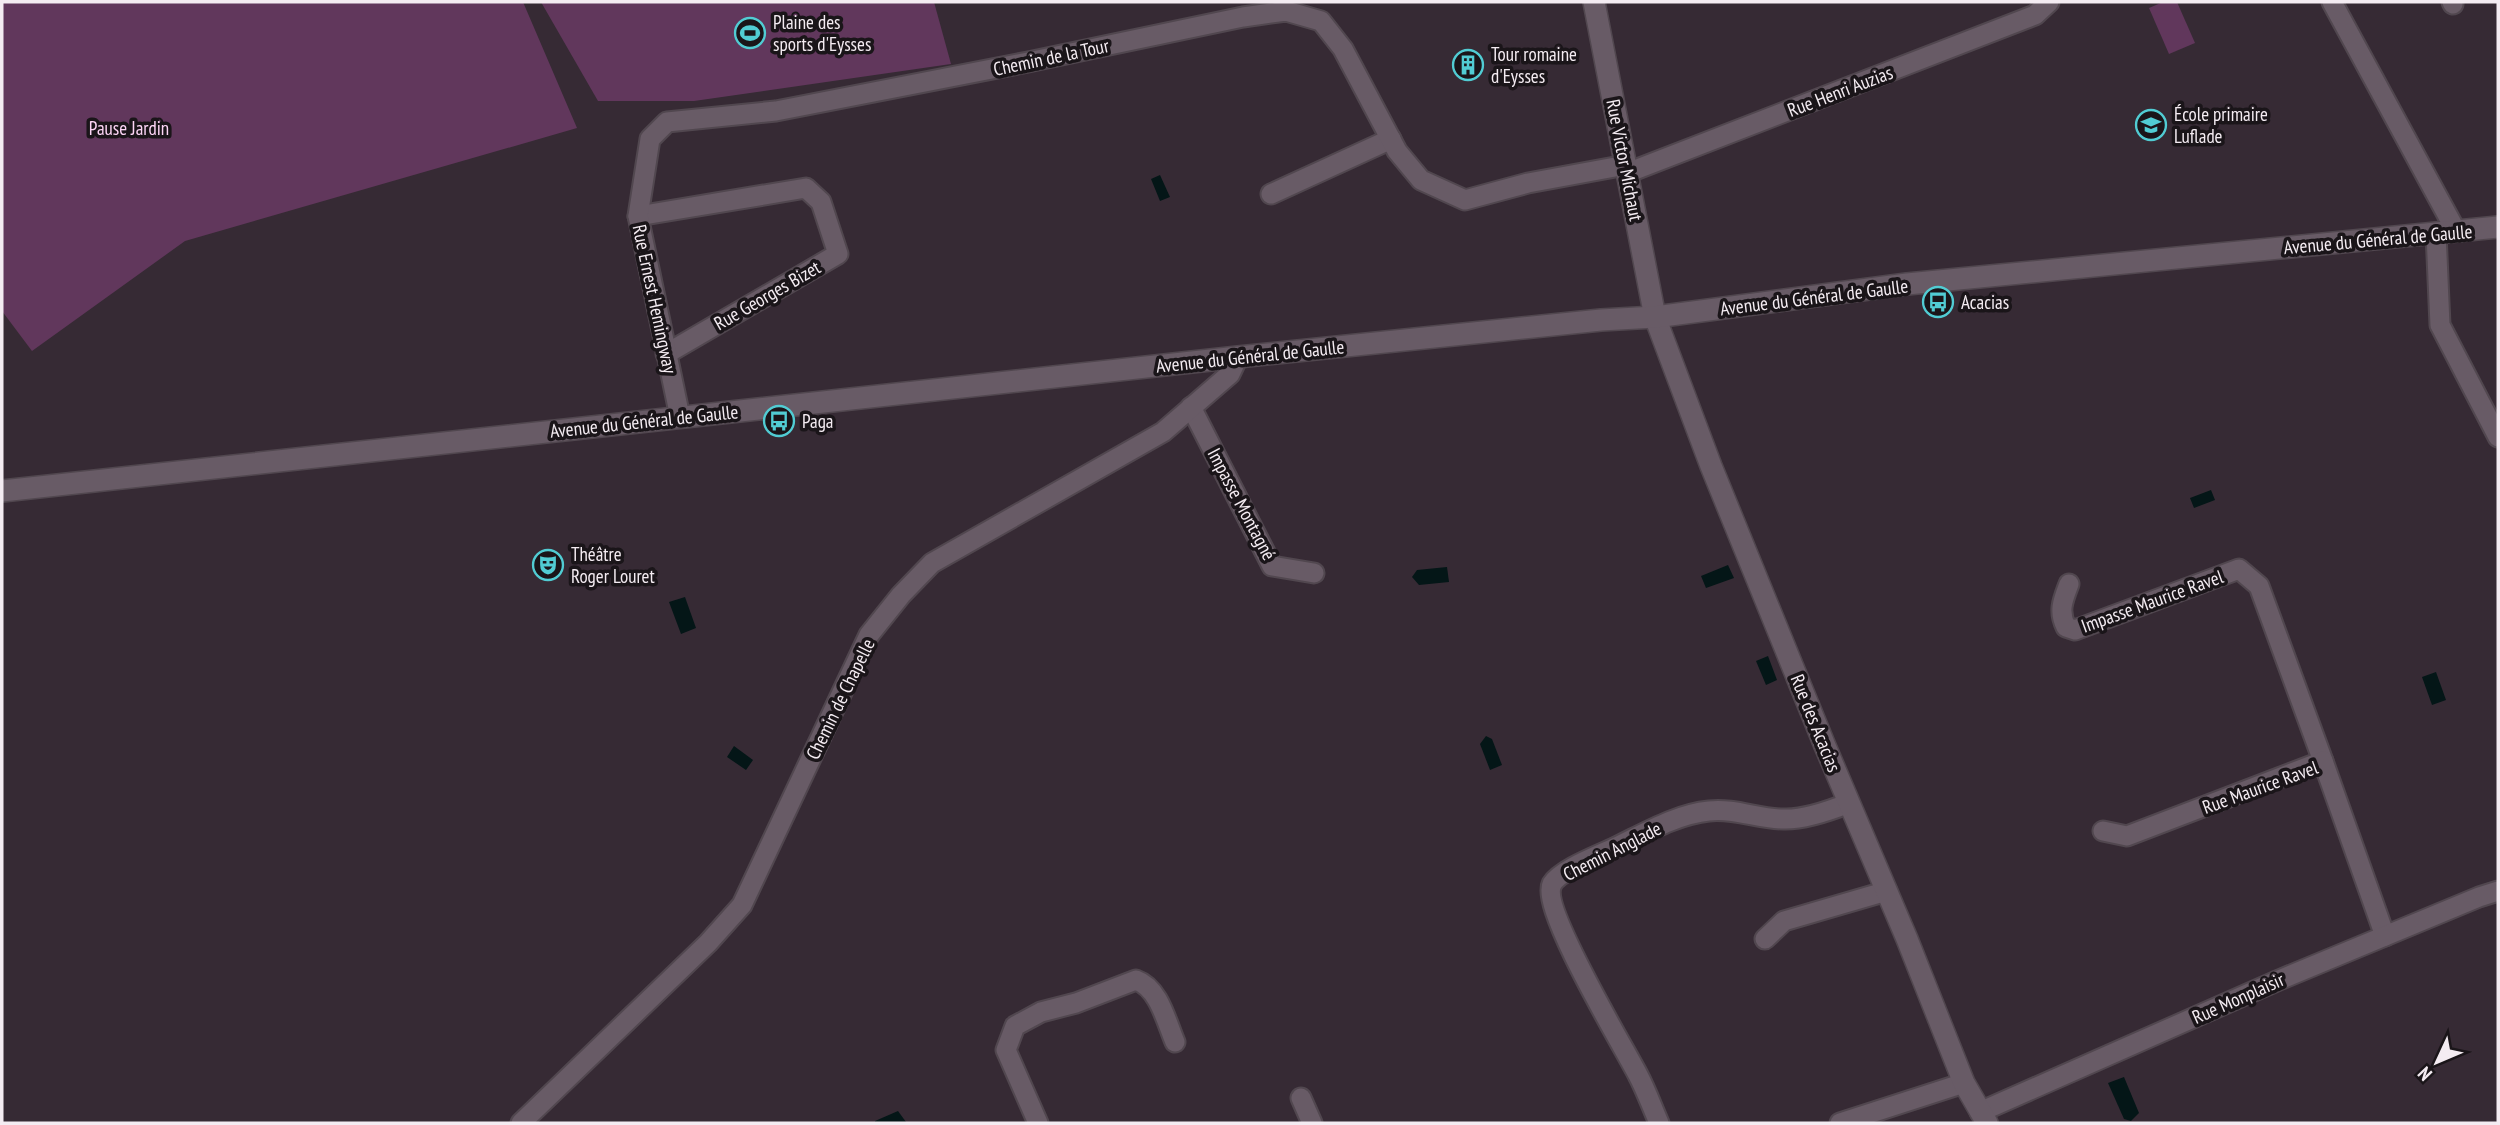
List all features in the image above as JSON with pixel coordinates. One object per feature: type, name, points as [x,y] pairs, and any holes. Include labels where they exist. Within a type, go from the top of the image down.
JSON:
[{"type":"main road","name":"Rue Victor Michaut","points":[[1594,2],[1656,317]]},
{"type":"main road","name":"Avenue du Général de Gaulle","points":[[2,491],[1238,357],[1601,320],[1656,317],[1907,284],[2498,227]]},
{"type":"main road","name":"Rue des Acacias","points":[[1656,317],[1711,466],[1964,1083],[1984,1118]]},
{"type":"street","name":"Rue Henri Auzias","points":[[1627,169],[2035,15],[2049,2]]},
{"type":"street","points":[[2332,2],[2446,232],[2440,325],[2498,438]]},
{"type":"street","name":"Chemin de la Tour","points":[[650,139],[667,122],[776,111],[1243,17],[1286,11],[1321,21],[1343,49],[1397,151],[1421,180],[1465,200],[1528,183],[1627,169]]},
{"type":"street","name":"Rue Ernest Hemingway","points":[[650,139],[638,216],[680,417]]},
{"type":"street","points":[[1272,194],[1391,139]]},
{"type":"street","name":"Rue Georges Bizet","points":[[638,216],[806,188],[821,202],[838,254],[666,354]]},
{"type":"street","name":"Chemin de Chapelle","points":[[521,1123],[708,943],[742,905],[869,635],[901,595],[932,564],[1163,432],[1230,373],[1238,357]]},
{"type":"street","name":"Impasse Montagné","points":[[1191,407],[1272,566],[1314,573]]},
{"type":"street","name":"Impasse Maurice Ravel","points":[[2069,584],[2061,607],[2062,619],[2066,627],[2075,629],[2239,569],[2259,586],[2323,761]]},
{"type":"street","name":"Rue Maurice Ravel","points":[[2103,831],[2127,836],[2323,761],[2385,936]]},
{"type":"street","name":"Chemin Anglade","points":[[1659,1123],[1639,1076],[1600,1006],[1560,925],[1549,891],[1553,881],[1565,872],[1640,836],[1707,811],[1727,810],[1783,820],[1812,815],[1849,803]]},
{"type":"street","points":[[1765,939],[1784,921],[1886,891]]},
{"type":"street","name":"Rue Monplaisir","points":[[1984,1118],[2385,936],[2498,891]]},
{"type":"street","points":[[1038,1123],[1006,1050],[1015,1026],[1041,1012],[1076,1003],[1136,979],[1146,983],[1154,993],[1175,1042]]},
{"type":"street","points":[[1840,1123],[1964,1083]]},
{"type":"street","points":[[1301,1098],[1312,1123]]},
{"type":"green space","name":"Pause Jardin","points":[[2,2],[523,2],[577,128],[185,241],[32,351],[2,311]]},
{"type":"green space","name":"Plaine des sports d'Eysses","points":[[541,2],[934,2],[951,64],[694,101],[598,101]]},
{"type":"green space","points":[[2163,2],[2177,2],[2195,43],[2169,54],[2149,8]]},
{"type":"shaded area","points":[[1160,175],[1170,197],[1160,201],[1151,179]]},
{"type":"shaded area","points":[[2211,490],[2215,500],[2194,508],[2190,498]]},
{"type":"shaded area","points":[[1728,565],[1734,578],[1706,588],[1701,576]]},
{"type":"shaded area","points":[[1447,567],[1449,582],[1419,585],[1412,577],[1417,570]]},
{"type":"shaded area","points":[[685,597],[696,628],[681,634],[669,602]]},
{"type":"shaded area","points":[[1768,656],[1777,680],[1766,685],[1756,661]]},
{"type":"shaded area","points":[[2436,672],[2446,700],[2432,705],[2422,677]]},
{"type":"shaded area","points":[[1486,736],[1492,739],[1502,765],[1490,770],[1480,744]]},
{"type":"shaded area","points":[[734,746],[753,760],[746,770],[727,757]]},
{"type":"shaded area","points":[[2124,1077],[2139,1113],[2131,1121],[2124,1119],[2108,1083]]},
{"type":"shaded area","points":[[898,1111],[906,1122],[875,1123],[875,1121]]},
{"type":"place","name":"Plaine des sports d'Eysses","points":[[750,33]]},
{"type":"place","name":"Tour romaine d'Eysses","points":[[1468,65]]},
{"type":"place","name":"École primaire Luflade","points":[[2151,125]]},
{"type":"place","name":"Acacias","points":[[1938,302]]},
{"type":"place","name":"Paga","points":[[779,421]]},
{"type":"place","name":"Théâtre Roger Louret","points":[[548,565]]}]
